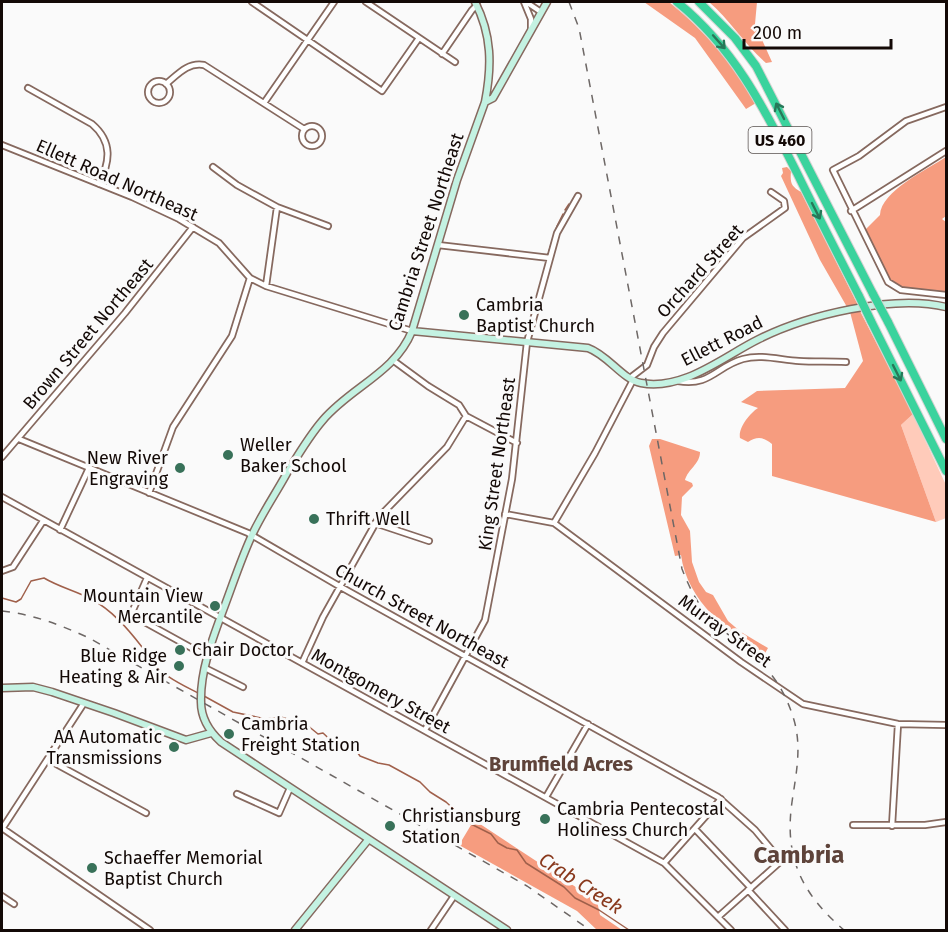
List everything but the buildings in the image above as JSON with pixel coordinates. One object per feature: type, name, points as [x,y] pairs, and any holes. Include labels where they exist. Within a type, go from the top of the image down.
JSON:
[{"type":"highway","name":"US 460","points":[[677,2],[715,37],[747,80],[766,111],[946,471]]},
{"type":"highway","name":"US 460","points":[[699,2],[735,38],[756,66],[946,439]]},
{"type":"main road","points":[[485,102],[493,98],[547,2]]},
{"type":"main road","name":"Cambria Street Northeast","points":[[211,733],[203,711],[205,668],[220,618],[252,536],[295,459],[319,425],[339,405],[394,361],[405,347],[412,331],[461,165],[485,102],[490,69],[489,46],[476,4]]},
{"type":"main road","name":"Ellett Road","points":[[632,379],[641,383],[678,381],[759,339],[808,319],[888,305],[916,304],[946,307]]},
{"type":"main road","points":[[412,331],[588,348],[605,356],[632,379]]},
{"type":"main road","points":[[2,688],[33,687],[186,740],[211,733],[221,742],[368,840],[507,930]]},
{"type":"main road","points":[[295,930],[368,840]]},
{"type":"street","points":[[252,2],[382,91],[419,38]]},
{"type":"street","points":[[264,103],[334,2]]},
{"type":"street","points":[[366,2],[455,62]]},
{"type":"street","points":[[525,2],[541,12]]},
{"type":"street","points":[[525,2],[531,19],[531,30]]},
{"type":"street","points":[[442,54],[476,4]]},
{"type":"street","points":[[166,84],[188,67],[196,63],[204,65],[304,129]]},
{"type":"street","points":[[159,81],[166,84],[170,92],[167,99],[158,103],[153,101],[148,91],[152,84],[159,81]]},
{"type":"street","points":[[28,88],[92,124],[100,131],[108,148],[108,158],[99,184]]},
{"type":"street","points":[[946,107],[906,121],[859,156],[833,170],[888,282],[901,290],[946,296]]},
{"type":"street","points":[[311,125],[320,128],[323,136],[319,144],[312,146],[304,142],[302,138],[304,129],[311,125]]},
{"type":"street","name":"Ellett Road Northeast","points":[[2,145],[132,197],[193,227],[219,243],[250,278],[266,286],[412,331]]},
{"type":"street","points":[[852,211],[946,151]]},
{"type":"street","points":[[213,167],[237,185],[277,207],[328,226]]},
{"type":"street","name":"Orchard Street","points":[[554,523],[596,453],[632,379],[647,366],[657,342],[673,319],[743,238],[785,208],[784,201],[771,192]]},
{"type":"street","name":"King Street Northeast","points":[[425,729],[485,620],[506,514],[517,443],[527,342],[561,223],[578,196]]},
{"type":"street","points":[[266,286],[277,207]]},
{"type":"street","name":"Brown Street Northeast","points":[[2,457],[125,313],[193,227]]},
{"type":"street","points":[[438,245],[550,258]]},
{"type":"street","points":[[148,493],[173,427],[232,336],[250,278]]},
{"type":"street","points":[[678,381],[697,381],[717,374],[734,362],[750,358],[846,362]]},
{"type":"street","points":[[394,361],[459,405],[466,416],[517,443]]},
{"type":"street","points":[[302,663],[339,586],[375,523],[384,510],[447,447],[466,416]]},
{"type":"street","name":"Church Street Northeast","points":[[18,439],[252,536],[721,799],[755,830],[781,859],[780,863],[750,889]]},
{"type":"street","points":[[60,530],[89,468]]},
{"type":"street","name":"Montgomery Street","points":[[2,497],[664,863],[731,930]]},
{"type":"street","name":"Murray Street","points":[[506,514],[554,523],[741,662],[803,704],[898,724],[946,725]]},
{"type":"street","points":[[4,571],[13,567],[43,521]]},
{"type":"street","points":[[375,523],[429,541]]},
{"type":"street","points":[[147,578],[132,615],[208,657]]},
{"type":"street","points":[[205,668],[243,687]]},
{"type":"street","points":[[84,703],[2,829],[150,930]]},
{"type":"street","points":[[546,797],[588,724]]},
{"type":"street","points":[[892,826],[898,724]]},
{"type":"street","points":[[49,760],[146,813]]},
{"type":"street","points":[[237,794],[279,813],[290,788]]},
{"type":"street","points":[[664,863],[721,799]]},
{"type":"street","points":[[853,825],[892,826],[946,822]]},
{"type":"street","points":[[695,829],[785,930]]},
{"type":"street","points":[[718,917],[750,889]]},
{"type":"street","points":[[2,896],[14,904]]},
{"type":"street","points":[[430,930],[454,896]]},
{"type":"shaded area","points":[[644,2],[669,2],[682,13],[717,49],[756,103],[746,109],[695,38]]},
{"type":"shaded area","points":[[709,2],[757,2],[755,24],[772,62],[766,63],[758,56]]},
{"type":"shaded area","points":[[946,157],[946,216],[942,219],[946,222],[946,293],[898,287],[888,280],[864,231],[880,215],[882,206],[897,189]]},
{"type":"shaded area","points":[[787,167],[791,171],[792,184],[801,192],[858,305],[847,307],[820,260],[781,176],[782,168]]},
{"type":"shaded area","points":[[860,311],[913,414],[901,425],[936,522],[772,476],[772,444],[760,438],[748,442],[740,438],[745,421],[758,408],[741,402],[757,391],[845,388],[863,361],[850,312]]},
{"type":"shaded area","points":[[913,414],[946,485],[946,518],[936,522],[901,425]]},
{"type":"shaded area","points":[[652,439],[660,439],[700,452],[698,460],[685,480],[693,486],[682,497],[681,515],[690,531],[692,562],[699,582],[706,592],[713,595],[728,621],[741,632],[768,648],[763,657],[712,614],[692,587],[681,555],[675,556],[649,446]]},
{"type":"shaded area","points":[[474,820],[597,901],[600,915],[622,930],[597,930],[577,911],[459,845]]},
{"type":"waterway","points":[[565,210],[569,204]]},
{"type":"waterway","points":[[549,251],[563,214]]},
{"type":"waterway","name":"Crab Creek","points":[[2,598],[16,602],[21,599],[31,581],[44,578],[99,603],[119,620],[142,647]]},
{"type":"waterway","name":"Crab Creek","points":[[150,657],[165,674],[200,694]]},
{"type":"waterway","name":"Crab Creek","points":[[204,696],[233,712],[266,719],[281,717],[307,725],[318,734],[323,733],[339,748],[355,749],[360,756],[389,765],[420,782],[469,823],[491,834],[498,843],[517,850],[526,863],[564,887],[575,898],[599,910],[629,930]]},
{"type":"railway","points":[[569,2],[579,28],[682,569],[689,586],[706,613],[757,659],[778,684],[787,700],[798,741],[798,761],[790,822],[794,858],[799,873],[817,903],[844,930]]},
{"type":"railway","points":[[2,611],[46,621],[89,638],[527,886],[590,930]]},
{"type":"place","name":"Cambria Baptist Church","points":[[464,315]]},
{"type":"place","name":"Weller Baker School","points":[[228,455]]},
{"type":"place","name":"New River Engraving","points":[[180,468]]},
{"type":"place","name":"Thrift Well","points":[[314,519]]},
{"type":"place","name":"Mountain View Mercantile","points":[[215,606]]},
{"type":"place","name":"Chair Doctor","points":[[180,650]]},
{"type":"place","name":"Blue Ridge Heating & Air","points":[[179,666]]},
{"type":"place","name":"Cambria Freight Station","points":[[229,734]]},
{"type":"place","name":"AA Automatic Transmissions","points":[[174,747]]},
{"type":"place","name":"Cambria Pentecostal Holiness Church","points":[[545,819]]},
{"type":"place","name":"Christiansburg Station","points":[[390,826]]},
{"type":"place","name":"Schaeffer Memorial Baptist Church","points":[[92,868]]},
{"type":"district","name":"Brumfield Acres","points":[[561,764]]},
{"type":"district","name":"Cambria","points":[[799,855]]}]
